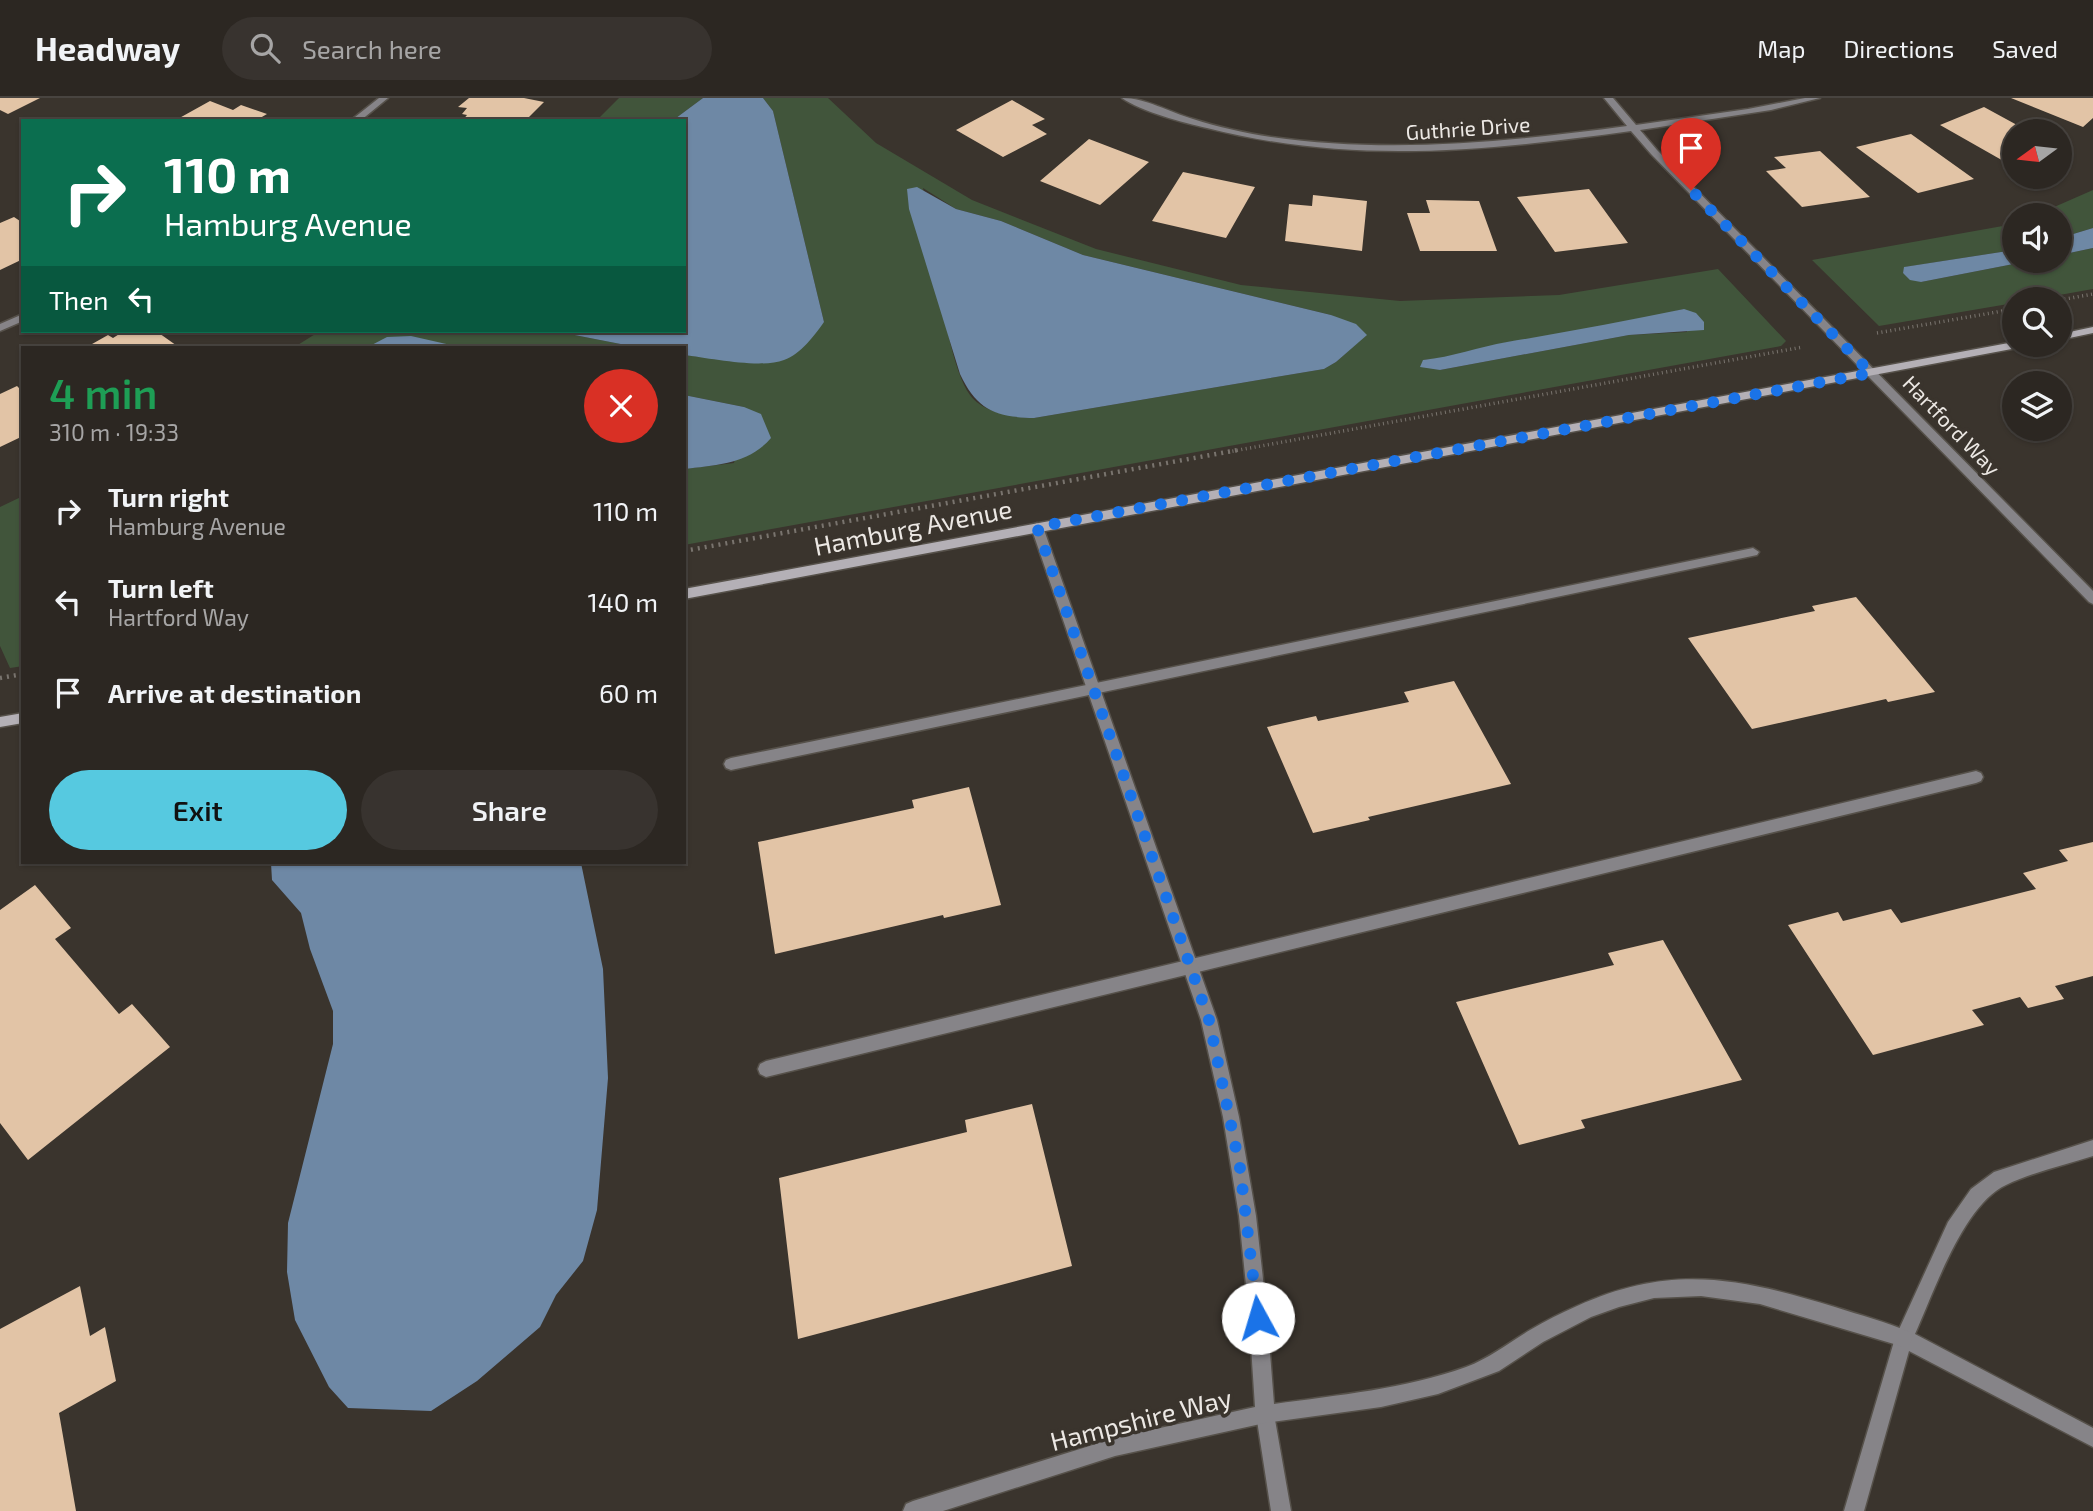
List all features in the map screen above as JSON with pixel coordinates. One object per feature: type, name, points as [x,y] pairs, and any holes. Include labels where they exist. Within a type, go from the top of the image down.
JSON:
[{"type":"street","points":[[358,119],[384,98]]},
{"type":"street","name":"Guthrie Drive","points":[[1126,98],[1217,130],[1343,149],[1456,150],[1633,128],[1816,98]]},
{"type":"street","name":"Hartford Way","points":[[1608,98],[1633,128],[1839,341],[2093,599]]},
{"type":"street","points":[[0,328],[21,318]]},
{"type":"street","points":[[2072,334],[2093,330]]},
{"type":"street","name":"Hamburg Avenue","points":[[686,594],[2002,348]]},
{"type":"street","name":"Hampshire Way","points":[[913,1511],[1115,1447],[1265,1414],[1253,1269],[1240,1168],[1222,1071],[1191,968],[1037,527]]},
{"type":"street","points":[[731,764],[1754,552]]},
{"type":"street","points":[[0,722],[21,718]]},
{"type":"street","points":[[766,1069],[1976,776]]},
{"type":"street","points":[[1854,1511],[1904,1338],[1954,1228],[1976,1195],[2000,1178],[2093,1148]]},
{"type":"street","points":[[1281,1511],[1265,1414],[1389,1398],[1444,1384],[1495,1364],[1585,1311],[1622,1298],[1668,1287],[1704,1286],[1746,1292],[1904,1338],[2093,1438]]},
{"type":"path","points":[[2072,298],[2093,294]]},
{"type":"path","points":[[686,551],[2002,311]]},
{"type":"path","points":[[0,678],[21,674]]},
{"type":"green space","points":[[619,98],[703,98],[675,119],[598,119]]},
{"type":"green space","points":[[763,98],[828,98],[876,143],[972,200],[1096,249],[1241,285],[1400,301],[1559,295],[1718,269],[1786,341],[1781,346],[686,545],[686,469],[734,463],[744,407],[686,395],[686,355],[751,362],[824,322],[773,111]],"holes":[[[923,188],[956,209],[1001,221],[1083,255],[1331,315],[1366,335],[1336,362],[1324,369],[1034,418],[999,413],[976,401],[961,378],[940,296]],[[1684,309],[1687,332],[1629,335],[1440,370],[1423,360],[1452,357],[1504,343],[1630,322]]]},
{"type":"green space","points":[[2093,190],[2093,228],[2072,234],[2072,203],[2063,203]]},
{"type":"green space","points":[[2002,226],[2002,252],[1905,267],[1903,273],[1921,282],[2002,266],[2002,273],[2072,273],[2072,252],[2093,248],[2093,289],[2072,293],[2072,287],[2002,287],[2002,305],[1879,326],[1812,260]]},
{"type":"green space","points":[[317,333],[564,333],[631,346],[454,346],[440,343],[296,346]]},
{"type":"green space","points":[[21,497],[21,666],[10,668],[0,646],[0,507]]},
{"type":"water","points":[[703,98],[763,98],[773,111],[824,322],[796,354],[784,360],[762,363],[735,362],[686,355],[686,346],[631,346],[564,333],[686,333],[686,119],[675,119]]},
{"type":"water","points":[[917,187],[956,209],[1001,221],[1083,255],[1331,315],[1356,324],[1367,335],[1324,369],[1034,418],[998,413],[973,396],[960,374],[909,209],[907,189]]},
{"type":"water","points":[[2093,228],[2093,248],[2072,252],[2072,234]]},
{"type":"water","points":[[2002,252],[2002,266],[1921,282],[1910,280],[1903,273],[1904,267]]},
{"type":"water","points":[[1684,309],[1696,313],[1704,322],[1704,330],[1629,335],[1440,370],[1420,367],[1423,360]]},
{"type":"water","points":[[411,336],[455,346],[370,346],[387,337]]},
{"type":"water","points":[[686,395],[744,407],[761,414],[771,438],[753,453],[720,464],[686,469]]},
{"type":"water","points":[[271,864],[581,864],[603,969],[608,1078],[597,1210],[583,1261],[556,1295],[540,1327],[477,1381],[431,1411],[348,1408],[329,1387],[295,1320],[287,1272],[288,1223],[333,1044],[333,1011],[310,949],[301,913],[272,880]]},
{"type":"building","points":[[0,98],[40,98],[8,114],[0,110]]},
{"type":"building","points":[[469,98],[524,98],[544,102],[527,119],[464,119],[467,115],[462,114],[467,108],[458,107]]},
{"type":"building","points":[[2011,98],[2093,98],[2093,118],[2083,127],[2072,123],[2072,119],[2063,119]]},
{"type":"building","points":[[1012,100],[1045,119],[1032,125],[1047,134],[1003,157],[956,130]]},
{"type":"building","points":[[210,101],[233,110],[241,105],[267,114],[258,119],[178,119]]},
{"type":"building","points":[[1984,107],[2006,119],[2002,119],[2002,160],[1940,125]]},
{"type":"building","points":[[1911,134],[1974,179],[1918,193],[1856,147]]},
{"type":"building","points":[[1089,139],[1149,162],[1100,205],[1040,181]]},
{"type":"building","points":[[1820,151],[1870,197],[1802,207],[1766,171],[1786,168],[1774,157]]},
{"type":"building","points":[[1183,172],[1255,187],[1226,238],[1152,221]]},
{"type":"building","points":[[1589,189],[1628,243],[1555,252],[1517,197]]},
{"type":"building","points":[[1313,195],[1367,201],[1362,251],[1285,241],[1289,204],[1312,206]]},
{"type":"building","points":[[1426,200],[1479,201],[1497,251],[1420,251],[1407,213],[1430,213]]},
{"type":"building","points":[[14,217],[21,222],[21,260],[0,270],[0,223]]},
{"type":"building","points":[[121,333],[159,333],[177,346],[89,346],[108,335],[113,338]]},
{"type":"building","points":[[17,386],[21,390],[21,437],[0,447],[0,394]]},
{"type":"building","points":[[1856,597],[1935,692],[1888,702],[1886,699],[1752,729],[1688,638],[1815,611],[1812,606]]},
{"type":"building","points":[[1454,681],[1511,784],[1368,817],[1370,820],[1313,833],[1267,727],[1316,716],[1318,721],[1409,702],[1404,692]]},
{"type":"building","points":[[969,787],[1001,905],[944,918],[943,915],[775,954],[758,842],[914,808],[912,800]]},
{"type":"building","points":[[2093,842],[2093,976],[2055,986],[2064,999],[2028,1008],[2020,997],[1972,1010],[1984,1025],[1873,1055],[1788,925],[1838,912],[1843,921],[1891,909],[1901,923],[2036,889],[2023,873],[2068,861],[2059,850]]},
{"type":"building","points":[[35,885],[71,928],[55,939],[119,1014],[132,1004],[170,1047],[28,1160],[0,1123],[0,910]]},
{"type":"building","points":[[1663,940],[1742,1080],[1581,1120],[1585,1128],[1519,1145],[1456,1002],[1614,965],[1608,953]]},
{"type":"building","points":[[1032,1104],[1072,1266],[798,1339],[779,1178],[967,1132],[965,1120]]},
{"type":"building","points":[[80,1286],[90,1336],[105,1327],[116,1381],[59,1413],[76,1511],[0,1511],[0,1329]]},
{"type":"route","points":[[1258,1318],[1240,1168],[1222,1071],[1209,1020],[1037,527],[1871,373],[1691,190]]}]
